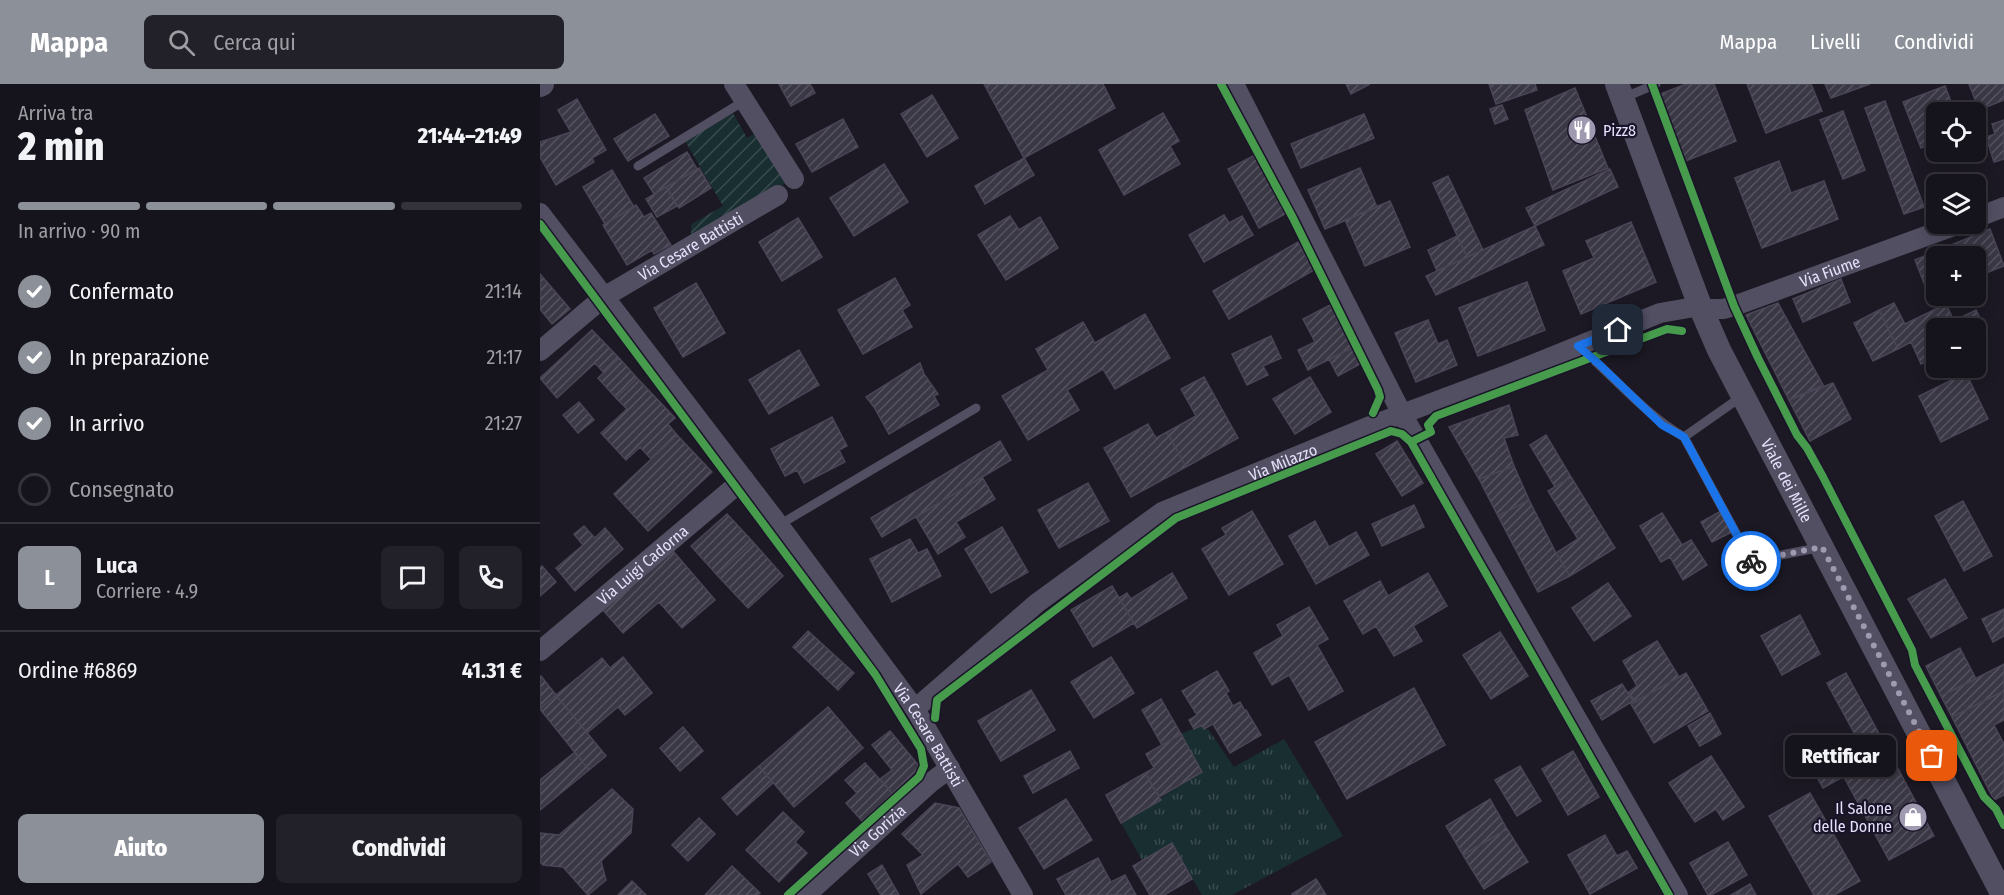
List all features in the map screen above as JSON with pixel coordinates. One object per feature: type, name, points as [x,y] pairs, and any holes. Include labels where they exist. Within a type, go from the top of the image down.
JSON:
[{"type":"street","points":[[1234,84],[1402,414],[1678,895]]},
{"type":"street","name":"Viale dei Mille","points":[[1620,91],[1700,306],[1719,350],[2003,895]]},
{"type":"street","points":[[739,92],[794,179]]},
{"type":"street","name":"Via Cesare Battisti","points":[[540,351],[603,297],[778,195]]},
{"type":"street","points":[[1986,214],[2004,207]]},
{"type":"street","name":"Via Cesare Battisti","points":[[540,213],[779,525],[915,709],[1023,895]]},
{"type":"street","name":"Via Fiume","points":[[1700,306],[1708,309],[1723,309],[1931,234]]},
{"type":"street","name":"Via Milazzo","points":[[915,709],[1037,603],[1162,512],[1402,414],[1660,313],[1700,306]]},
{"type":"street","name":"Via Luigi Cadorna","points":[[540,651],[744,479]]},
{"type":"street","name":"Via Gorizia","points":[[806,895],[930,783],[950,768]]},
{"type":"lane","points":[[1620,91],[1656,84]]},
{"type":"lane","points":[[638,166],[739,92]]},
{"type":"lane","points":[[1578,346],[1662,425],[1684,437],[1751,561],[1822,547]]},
{"type":"lane","points":[[1684,437],[1743,395]]},
{"type":"lane","points":[[779,525],[976,408]]},
{"type":"green space","points":[[733,113],[747,138],[756,133],[787,182],[700,235],[691,234],[693,223],[723,206],[685,141]]},
{"type":"green space","points":[[1202,725],[1204,729],[1208,729],[1234,767],[1284,739],[1343,836],[1232,895],[1202,895],[1172,843],[1142,860],[1121,823],[1201,772],[1181,734]]},
{"type":"building","points":[[779,84],[810,84],[815,93],[791,106]]},
{"type":"building","points":[[984,84],[1103,84],[1115,108],[1024,158]]},
{"type":"building","points":[[1346,84],[1370,84],[1351,94]]},
{"type":"building","points":[[1489,84],[1535,84],[1537,90],[1496,104]]},
{"type":"building","points":[[1686,84],[1714,84],[1736,141],[1683,162],[1658,95]]},
{"type":"building","points":[[1747,84],[1811,84],[1822,111],[1766,133]]},
{"type":"building","points":[[1825,84],[1870,84],[1831,98]]},
{"type":"building","points":[[1969,84],[2004,84],[2004,100],[1986,107],[1986,102],[1976,102]]},
{"type":"building","points":[[1945,86],[1951,102],[1926,102],[1926,146],[1921,148],[1903,102]]},
{"type":"building","points":[[1575,88],[1608,168],[1553,190],[1525,110]]},
{"type":"building","points":[[932,95],[958,138],[927,157],[901,114]]},
{"type":"building","points":[[577,99],[606,150],[592,158],[594,162],[556,185],[540,157],[540,142],[571,132],[558,110]]},
{"type":"building","points":[[1885,101],[1924,207],[1904,214],[1865,108]]},
{"type":"building","points":[[1502,105],[1508,119],[1495,124],[1490,109]]},
{"type":"building","points":[[1843,111],[1865,170],[1843,179],[1820,120]]},
{"type":"building","points":[[1163,113],[1179,141],[1170,146],[1180,164],[1124,195],[1099,150]]},
{"type":"building","points":[[655,114],[669,136],[628,161],[614,139]]},
{"type":"building","points":[[1364,114],[1374,138],[1301,168],[1291,144]]},
{"type":"building","points":[[843,119],[858,147],[812,172],[796,144]]},
{"type":"building","points":[[2004,120],[2004,159],[1994,162],[1986,137],[1995,134],[1992,124]]},
{"type":"building","points":[[687,152],[697,169],[654,194],[644,178]]},
{"type":"building","points":[[1255,155],[1285,214],[1259,228],[1228,169]]},
{"type":"building","points":[[1024,158],[1034,175],[985,204],[975,186]]},
{"type":"building","points":[[1779,161],[1791,193],[1824,181],[1838,219],[1762,248],[1735,178]]},
{"type":"building","points":[[884,164],[908,202],[854,236],[830,198]]},
{"type":"building","points":[[699,168],[711,188],[679,208],[666,187]]},
{"type":"building","points":[[1360,168],[1377,207],[1325,229],[1308,190]]},
{"type":"building","points":[[1610,169],[1618,187],[1535,226],[1526,208]]},
{"type":"building","points":[[612,170],[634,207],[605,224],[583,187]]},
{"type":"building","points":[[1448,176],[1483,250],[1467,257],[1433,183]]},
{"type":"building","points":[[666,187],[677,206],[657,217],[646,199]]},
{"type":"building","points":[[1390,201],[1410,247],[1365,266],[1345,220]]},
{"type":"building","points":[[636,205],[644,217],[651,213],[671,245],[654,254],[652,250],[627,265],[603,225]]},
{"type":"building","points":[[1224,215],[1229,223],[1242,216],[1253,235],[1204,262],[1189,235]]},
{"type":"building","points":[[1010,216],[1019,230],[1040,217],[1058,248],[1006,280],[978,235]]},
{"type":"building","points":[[798,218],[822,257],[782,281],[759,242]]},
{"type":"building","points":[[1631,222],[1656,282],[1581,314],[1563,271],[1594,258],[1586,241]]},
{"type":"building","points":[[1535,226],[1544,245],[1436,295],[1426,276]]},
{"type":"building","points":[[1990,229],[2004,266],[1986,273],[1986,246],[1949,246],[1978,234],[1986,234],[1986,231]]},
{"type":"building","points":[[1457,236],[1467,257],[1437,271],[1428,250]]},
{"type":"building","points":[[1298,242],[1314,270],[1229,319],[1213,291]]},
{"type":"building","points":[[1926,255],[1926,288],[1915,260]]},
{"type":"building","points":[[540,274],[570,309],[552,324],[540,309]]},
{"type":"building","points":[[895,278],[910,305],[902,310],[912,327],[863,354],[838,310]]},
{"type":"building","points":[[1841,279],[1850,302],[1803,322],[1793,299]]},
{"type":"building","points":[[1527,282],[1545,330],[1478,356],[1459,308]]},
{"type":"building","points":[[696,283],[725,333],[683,357],[654,308]]},
{"type":"building","points":[[1778,303],[1823,385],[1789,400],[1746,315]]},
{"type":"building","points":[[1894,303],[1905,324],[1942,306],[1947,306],[1953,318],[1926,318],[1926,362],[1921,364],[1911,342],[1898,349],[1879,310]]},
{"type":"building","points":[[1330,305],[1352,348],[1308,370],[1298,350],[1315,342],[1303,319]]},
{"type":"building","points":[[1879,310],[1898,349],[1873,361],[1854,323]]},
{"type":"building","points":[[1976,310],[1980,318],[1960,318]]},
{"type":"building","points":[[1145,314],[1170,358],[1115,389],[1103,369],[1067,390],[1079,410],[1028,440],[1002,396],[1048,370],[1036,349],[1083,322],[1095,343]]},
{"type":"building","points":[[1428,320],[1438,344],[1447,340],[1457,365],[1416,382],[1395,333]]},
{"type":"building","points":[[592,330],[619,358],[604,373],[595,363],[557,398],[540,378]]},
{"type":"building","points":[[1271,336],[1281,358],[1263,366],[1268,375],[1247,385],[1232,354]]},
{"type":"building","points":[[1352,348],[1360,364],[1338,376],[1329,359]]},
{"type":"building","points":[[799,350],[819,385],[769,414],[749,380]]},
{"type":"building","points":[[619,358],[637,378],[616,398],[598,378]]},
{"type":"building","points":[[920,363],[924,374],[938,394],[934,396],[939,405],[889,434],[866,397]]},
{"type":"building","points":[[1204,377],[1238,438],[1186,467],[1167,432],[1196,416],[1181,389]]},
{"type":"building","points":[[1310,377],[1331,412],[1295,434],[1273,399]]},
{"type":"building","points":[[637,378],[675,418],[668,424],[677,435],[651,459],[640,447],[626,460],[601,433],[627,409],[616,398]]},
{"type":"building","points":[[1956,378],[1968,378],[1988,419],[1941,442],[1919,396]]},
{"type":"building","points":[[1833,383],[1851,419],[1810,441],[1789,400]]},
{"type":"building","points":[[579,402],[594,420],[578,433],[563,415]]},
{"type":"building","points":[[1509,405],[1518,435],[1504,438],[1514,466],[1479,479],[1449,427]]},
{"type":"building","points":[[832,417],[847,446],[839,450],[845,462],[804,483],[797,470],[785,476],[771,449]]},
{"type":"building","points":[[1148,424],[1156,438],[1167,432],[1186,467],[1131,497],[1104,448]]},
{"type":"building","points":[[677,435],[712,472],[648,531],[614,494]]},
{"type":"building","points":[[1546,435],[1571,477],[1555,487],[1530,445]]},
{"type":"building","points":[[1000,441],[1011,460],[882,537],[871,518]]},
{"type":"building","points":[[1397,441],[1423,483],[1402,496],[1376,454]]},
{"type":"building","points":[[1514,466],[1529,500],[1498,516],[1479,479]]},
{"type":"building","points":[[982,477],[995,499],[956,522],[965,537],[938,554],[916,517]]},
{"type":"building","points":[[1571,477],[1615,548],[1570,576],[1556,553],[1578,539],[1548,491]]},
{"type":"building","points":[[1088,483],[1109,521],[1059,548],[1038,510]]},
{"type":"building","points":[[1529,500],[1570,576],[1538,592],[1498,516]]},
{"type":"building","points":[[1963,501],[1992,556],[1964,571],[1935,516]]},
{"type":"building","points":[[1414,505],[1424,527],[1382,546],[1372,524]]},
{"type":"building","points":[[1252,511],[1283,564],[1229,595],[1202,549],[1226,535],[1222,528]]},
{"type":"building","points":[[1721,511],[1732,532],[1712,542],[1701,522]]},
{"type":"building","points":[[1662,513],[1682,545],[1691,540],[1707,565],[1683,580],[1670,557],[1661,562],[1640,526]]},
{"type":"building","points":[[727,514],[753,542],[717,575],[691,546]]},
{"type":"building","points":[[1315,521],[1329,547],[1356,532],[1369,555],[1316,584],[1289,536]]},
{"type":"building","points":[[584,526],[595,538],[605,528],[623,549],[575,591],[556,568],[583,545],[574,534]]},
{"type":"building","points":[[1002,527],[1028,572],[991,593],[965,549]]},
{"type":"building","points":[[910,539],[918,553],[927,549],[941,576],[892,602],[870,559]]},
{"type":"building","points":[[753,542],[783,576],[748,608],[717,575]]},
{"type":"building","points":[[673,551],[715,600],[682,628],[659,602],[623,633],[603,610]]},
{"type":"building","points":[[542,566],[556,582],[540,596],[540,568]]},
{"type":"building","points":[[1172,573],[1187,598],[1137,628],[1119,598],[1127,593],[1131,599]]},
{"type":"building","points":[[1428,573],[1447,606],[1413,626],[1422,641],[1394,656],[1376,626],[1363,634],[1344,601],[1380,581],[1388,596]]},
{"type":"building","points":[[1945,579],[1967,618],[1931,638],[1908,599]]},
{"type":"building","points":[[1608,583],[1631,616],[1594,641],[1572,608]]},
{"type":"building","points":[[1112,586],[1134,623],[1093,647],[1071,610]]},
{"type":"building","points":[[1309,607],[1328,639],[1317,645],[1343,691],[1309,710],[1289,675],[1272,685],[1254,653],[1283,636],[1277,625]]},
{"type":"building","points":[[2004,609],[2004,636],[1993,642],[1982,619]]},
{"type":"building","points":[[1800,615],[1820,654],[1782,675],[1761,636]]},
{"type":"building","points":[[808,631],[854,673],[838,690],[793,647]]},
{"type":"building","points":[[1500,632],[1528,676],[1491,699],[1463,655]]},
{"type":"building","points":[[1657,641],[1679,677],[1635,702],[1629,692],[1637,686],[1623,661]]},
{"type":"building","points":[[1960,648],[1976,679],[1941,696],[1926,666]]},
{"type":"building","points":[[623,657],[652,693],[625,715],[618,707],[587,733],[556,695],[602,658],[610,668]]},
{"type":"building","points":[[1111,657],[1134,693],[1094,718],[1071,682]]},
{"type":"building","points":[[2004,664],[2004,691],[1952,717],[1941,696]]},
{"type":"building","points":[[1217,671],[1229,691],[1226,693],[1233,706],[1240,702],[1261,735],[1230,753],[1213,724],[1204,729],[1202,725],[1194,729],[1189,720],[1197,715],[1182,691]]},
{"type":"building","points":[[1686,673],[1708,711],[1654,743],[1631,704]]},
{"type":"building","points":[[1846,673],[1889,752],[1870,762],[1827,683]]},
{"type":"building","points":[[540,677],[556,695],[540,709]]},
{"type":"building","points":[[1622,684],[1633,701],[1602,720],[1591,701]]},
{"type":"building","points":[[1414,688],[1445,745],[1347,799],[1315,742]]},
{"type":"building","points":[[1031,690],[1055,730],[1001,761],[978,721]]},
{"type":"building","points":[[2004,691],[2004,720],[1994,725],[2004,744],[2004,795],[1994,800],[1952,717]]},
{"type":"building","points":[[556,695],[606,756],[589,770],[540,709]]},
{"type":"building","points":[[1161,699],[1181,734],[1162,745],[1142,710]]},
{"type":"building","points":[[828,707],[863,748],[794,807],[759,766]]},
{"type":"building","points":[[1710,713],[1721,734],[1700,746],[1688,726]]},
{"type":"building","points":[[683,727],[703,751],[680,771],[660,748]]},
{"type":"building","points":[[890,731],[920,767],[893,794],[880,779],[892,770],[872,745]]},
{"type":"building","points":[[1181,734],[1202,772],[1159,797],[1145,773],[1154,768],[1146,754]]},
{"type":"building","points":[[1860,742],[1870,762],[1823,788],[1812,768]]},
{"type":"building","points":[[1070,751],[1079,768],[1033,793],[1024,776]]},
{"type":"building","points":[[1573,751],[1599,797],[1568,815],[1542,769]]},
{"type":"building","points":[[575,752],[589,770],[540,810],[540,780]]},
{"type":"building","points":[[1889,752],[1934,836],[1889,860],[1844,777]]},
{"type":"building","points":[[1711,756],[1744,807],[1723,820],[1716,809],[1695,822],[1669,783]]},
{"type":"building","points":[[865,763],[893,794],[862,821],[846,803],[857,793],[845,780]]},
{"type":"building","points":[[759,766],[773,783],[737,815],[722,798]]},
{"type":"building","points":[[1520,766],[1541,801],[1517,816],[1495,780]]},
{"type":"building","points":[[1145,773],[1161,800],[1121,823],[1106,795]]},
{"type":"building","points":[[612,789],[633,809],[631,833],[601,861],[606,880],[588,895],[563,867],[543,865],[540,862],[540,833],[559,835]]},
{"type":"building","points":[[1810,793],[1860,881],[1834,895],[1814,895],[1769,816]]},
{"type":"building","points":[[1066,799],[1092,840],[1044,869],[1019,828]]},
{"type":"building","points":[[1490,799],[1507,829],[1463,855],[1446,826]]},
{"type":"building","points":[[935,803],[959,808],[991,862],[968,877],[958,864],[921,894],[907,865],[923,855],[902,834]]},
{"type":"building","points":[[783,812],[804,832],[795,842],[807,853],[779,882],[746,850]]},
{"type":"building","points":[[699,818],[715,834],[688,861],[672,845]]},
{"type":"building","points":[[1507,829],[1528,862],[1484,889],[1463,855]]},
{"type":"building","points":[[1605,835],[1617,856],[1627,851],[1637,868],[1590,894],[1568,855]]},
{"type":"building","points":[[1728,842],[1747,875],[1708,895],[1690,863]]},
{"type":"building","points":[[1172,843],[1192,879],[1164,895],[1150,895],[1133,866]]},
{"type":"building","points":[[1098,858],[1111,882],[1125,875],[1136,895],[1066,895],[1057,879]]},
{"type":"building","points":[[882,865],[899,895],[881,895],[868,874]]},
{"type":"building","points":[[732,866],[760,893],[758,895],[705,895]]},
{"type":"building","points":[[1316,879],[1326,895],[1292,894]]},
{"type":"building","points":[[632,881],[646,895],[618,895]]},
{"type":"building","points":[[1750,884],[1756,895],[1731,895]]},
{"type":"cycle path","points":[[1221,84],[1293,218],[1378,390],[1380,397],[1373,413]]},
{"type":"cycle path","points":[[1652,84],[1734,306],[1758,358],[1797,435],[1823,477],[1912,650],[1915,665],[1984,797],[1996,809],[2004,825]]},
{"type":"cycle path","points":[[540,224],[875,674],[921,749],[924,766],[919,777],[788,895]]},
{"type":"cycle path","points":[[1411,442],[1431,432],[1428,425],[1436,416],[1667,329],[1682,331]]},
{"type":"cycle path","points":[[935,718],[937,700],[1176,518],[1391,431],[1402,434],[1411,442],[1669,895]]},
{"type":"way so far","points":[[1751,561],[1822,547],[1932,756]]},
{"type":"place","name":"Pizz8","points":[[1582,130]]},
{"type":"place","name":"Rettificar","points":[[1932,756]]},
{"type":"place","name":"Il Salone delle Donne","points":[[1913,817]]},
{"type":"route","points":[[1618,330],[1578,346],[1662,425],[1684,437],[1751,561]]}]
